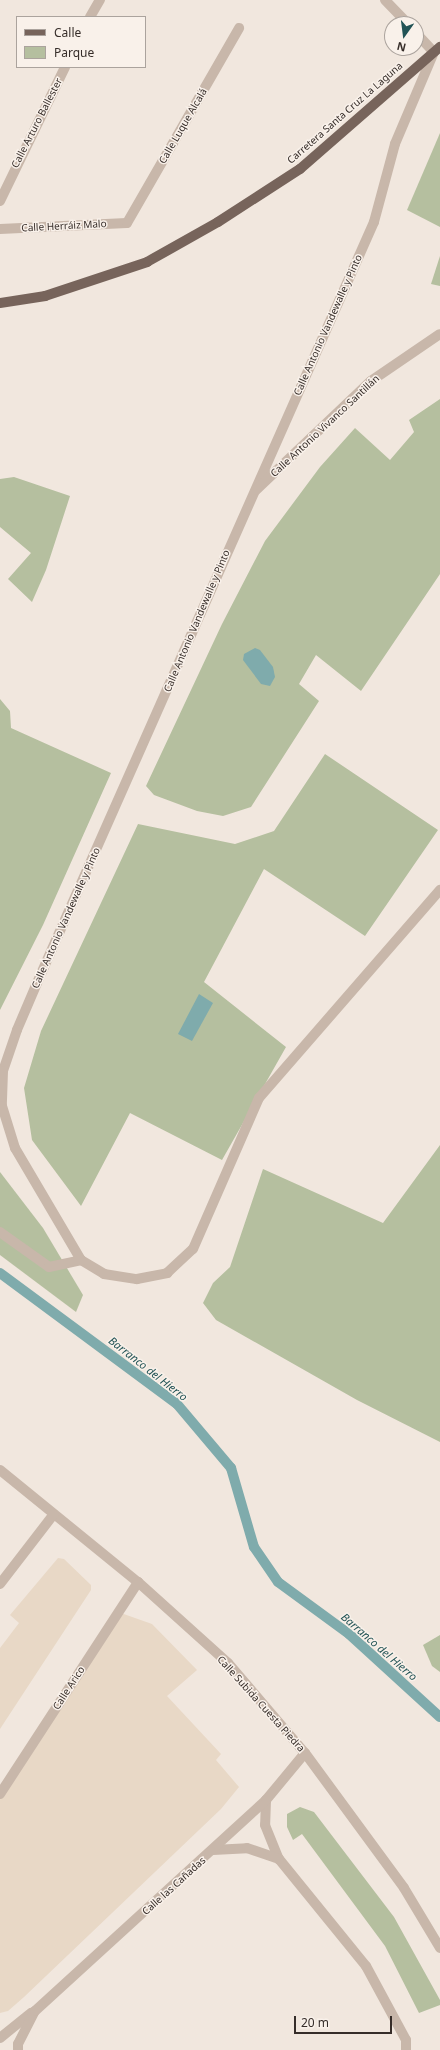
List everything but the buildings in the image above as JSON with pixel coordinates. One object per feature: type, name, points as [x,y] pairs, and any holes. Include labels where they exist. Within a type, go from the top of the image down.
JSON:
[{"type":"main road","name":"Carretera Santa Cruz La Laguna","points":[[0,303],[45,296],[147,262],[218,222],[300,169],[437,49]]},
{"type":"street","points":[[91,16],[100,0]]},
{"type":"street","points":[[385,0],[400,16]]},
{"type":"street","name":"Calle Luque Alcalá","points":[[127,223],[239,28]]},
{"type":"street","points":[[424,39],[437,49]]},
{"type":"street","name":"Calle Antonio Vandewalle y Pinto","points":[[437,49],[395,144],[374,222],[252,494],[34,990],[3,1071],[2,1106],[15,1148],[81,1260],[104,1274],[137,1279],[167,1273],[193,1249],[259,1098],[440,890]]},
{"type":"street","name":"Calle Arturo Ballester","points":[[0,201],[65,68]]},
{"type":"street","name":"Calle Herráiz Malo","points":[[0,229],[127,223]]},
{"type":"street","name":"Calle Antonio Vivanco Santillán","points":[[252,494],[372,382],[440,334]]},
{"type":"street","points":[[0,1232],[49,1267],[81,1260]]},
{"type":"street","name":"Calle Subida Cuesta Piedra","points":[[0,1470],[138,1582],[228,1663],[305,1753],[404,1888],[440,1948]]},
{"type":"street","points":[[0,1584],[54,1514]]},
{"type":"street","name":"Calle Arico","points":[[0,1794],[138,1582]]},
{"type":"street","name":"Calle las Cañadas","points":[[0,2038],[34,2011],[213,1850],[266,1800],[305,1753]]},
{"type":"street","points":[[266,1800],[265,1824],[279,1859],[366,1966],[406,2040],[406,2050]]},
{"type":"street","points":[[213,1850],[248,1848],[279,1859]]},
{"type":"street","name":"Calle las Cañadas","points":[[18,2050],[18,2044],[34,2011]]},
{"type":"green space","points":[[440,133],[440,227],[407,210]]},
{"type":"green space","points":[[440,256],[440,286],[431,284]]},
{"type":"green space","points":[[440,399],[440,574],[361,691],[316,655],[299,684],[319,701],[251,807],[223,816],[197,811],[154,795],[146,786],[222,624],[265,541],[320,467],[355,428],[390,460],[414,432],[409,420]]},
{"type":"green space","points":[[14,477],[70,496],[46,570],[32,602],[8,579],[31,553],[0,527],[0,479]]},
{"type":"green space","points":[[0,699],[10,711],[11,728],[111,773],[43,925],[0,1010]]},
{"type":"green space","points":[[325,754],[438,830],[365,936],[264,869],[204,982],[286,1047],[222,1160],[130,1113],[81,1206],[32,1140],[24,1088],[41,1031],[138,824],[235,844],[274,831]]},
{"type":"green space","points":[[440,1145],[440,1442],[357,1400],[216,1320],[203,1303],[213,1283],[230,1267],[263,1169],[383,1223]]},
{"type":"green space","points":[[0,1172],[43,1228],[83,1295],[76,1312],[0,1255]]},
{"type":"green space","points":[[440,1635],[440,1672],[432,1666],[423,1645]]},
{"type":"green space","points":[[300,1807],[314,1812],[394,1917],[440,2000],[440,2005],[419,2013],[385,1946],[302,1834],[293,1840],[287,1827],[287,1814]]},
{"type":"shaded area","points":[[58,1558],[64,1559],[91,1585],[91,1590],[0,1729],[0,1648],[19,1623],[10,1615]]},
{"type":"shaded area","points":[[118,1612],[152,1624],[197,1670],[167,1696],[221,1754],[216,1760],[239,1787],[221,1809],[24,1997],[8,2011],[0,2013],[0,1794]]},
{"type":"water","points":[[255,648],[260,650],[273,667],[275,677],[270,686],[261,684],[243,660],[244,654]]},
{"type":"water","points":[[199,994],[213,1003],[192,1041],[178,1034]]},
{"type":"waterway","name":"Barranco del Hierro","points":[[0,1273],[177,1404],[231,1468],[254,1547],[278,1582],[349,1634],[440,1717]]}]
